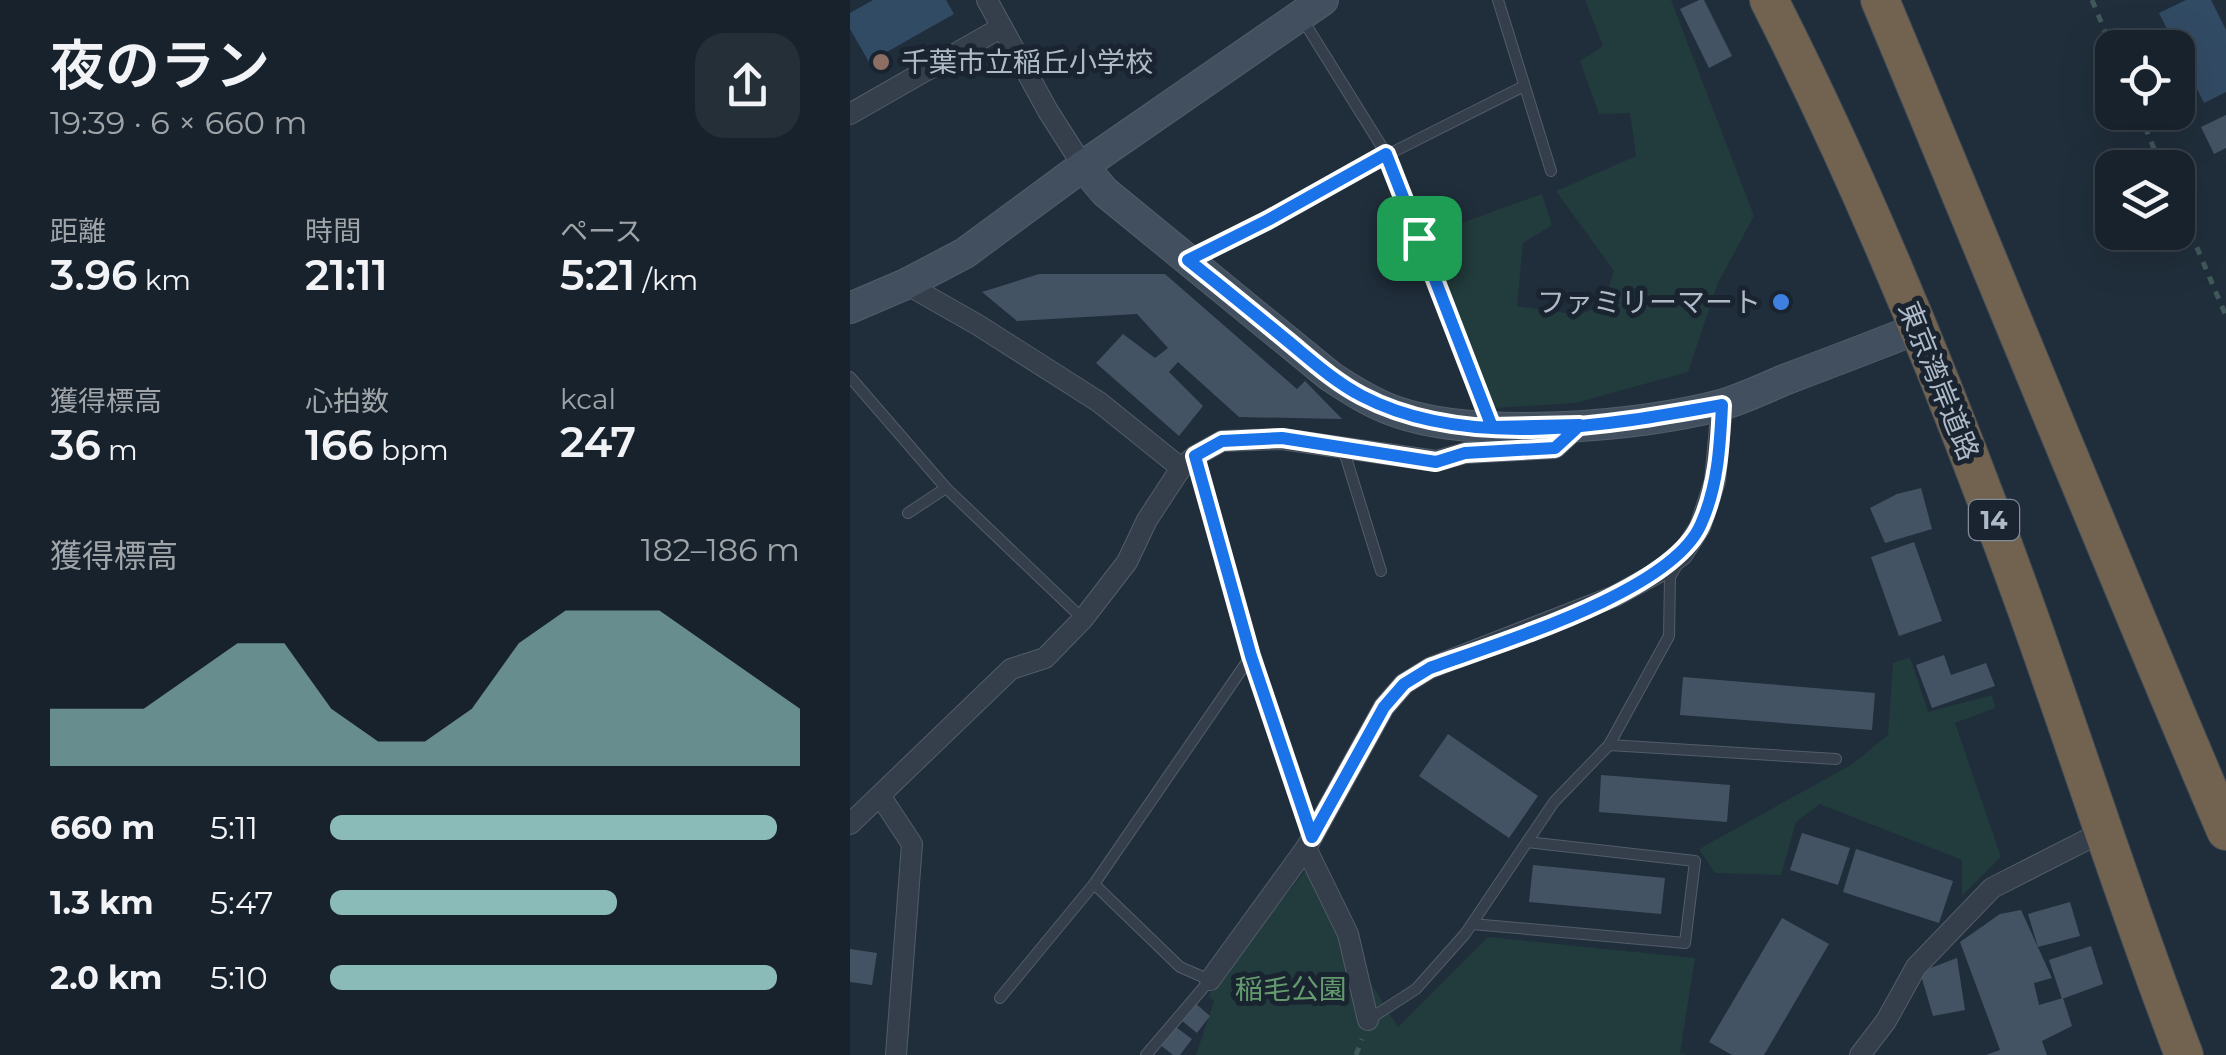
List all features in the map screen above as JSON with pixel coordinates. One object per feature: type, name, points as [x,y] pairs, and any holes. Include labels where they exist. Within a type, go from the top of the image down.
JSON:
[{"type":"highway","name":"東京湾岸道路","points":[[1769,0],[1919,328],[2014,575],[2184,1055]]},
{"type":"highway","points":[[1880,0],[2072,470],[2216,778],[2226,831]]},
{"type":"street","points":[[987,0],[1083,166],[1105,192],[1330,376],[1396,412],[1431,422],[1492,427],[1621,423],[1722,405],[1919,328]]},
{"type":"street","points":[[850,308],[965,253],[1305,5]]},
{"type":"street","points":[[850,114],[1002,27]]},
{"type":"street","points":[[906,284],[978,325],[1188,462]]},
{"type":"street","points":[[1210,980],[1309,842],[1368,732],[1404,684],[1430,668],[1615,596],[1660,572],[1682,555],[1700,527],[1715,480],[1722,405]]},
{"type":"street","points":[[850,824],[1011,669],[1045,658],[1127,562],[1147,520],[1188,462],[1222,441],[1282,438],[1436,462],[1465,453],[1555,448],[1580,425]]},
{"type":"street","points":[[880,797],[912,844],[896,1055]]},
{"type":"street","points":[[1860,1055],[1886,1021],[1916,968],[1992,888],[2104,831]]},
{"type":"street","points":[[1309,842],[1348,934],[1368,1020]]},
{"type":"lane","points":[[1498,0],[1550,171]]},
{"type":"lane","points":[[1305,5],[1386,154],[1451,322]]},
{"type":"lane","points":[[1268,220],[1386,154],[1524,86]]},
{"type":"lane","points":[[850,377],[946,488],[1082,618]]},
{"type":"lane","points":[[1343,448],[1381,571]]},
{"type":"lane","points":[[1188,462],[1309,842]]},
{"type":"lane","points":[[908,512],[946,488]]},
{"type":"lane","points":[[1368,1020],[1416,989],[1472,924],[1554,802],[1608,746],[1668,636],[1670,577],[1682,555]]},
{"type":"lane","points":[[1000,998],[1094,884],[1251,656]]},
{"type":"lane","points":[[1608,746],[1836,759]]},
{"type":"lane","points":[[1472,924],[1685,943],[1695,861],[1527,842]]},
{"type":"lane","points":[[1094,884],[1180,967],[1210,980],[1146,1055]]},
{"type":"path","points":[[2092,0],[2104,30]]},
{"type":"path","points":[[1188,260],[1268,220]]},
{"type":"path","points":[[2195,243],[2226,316]]},
{"type":"path","points":[[1451,322],[1492,427]]},
{"type":"green space","points":[[1585,0],[1671,0],[1754,216],[1718,283],[1688,372],[1575,403],[1479,409],[1452,351],[1428,235],[1542,194],[1552,225],[1523,243],[1517,306],[1579,315],[1603,305],[1614,271],[1556,191],[1636,156],[1630,113],[1599,114],[1580,61],[1603,46]]},
{"type":"green space","points":[[1910,657],[1928,712],[1992,695],[1995,708],[1955,723],[2001,857],[1962,896],[1962,860],[1820,804],[1796,822],[1781,875],[1715,873],[1699,849],[1851,765],[1888,735],[1893,663]]},
{"type":"green space","name":"稲毛公園","points":[[1307,868],[1325,909],[1398,1027],[1488,937],[1695,958],[1680,1053],[1687,1055],[1196,1055],[1214,1001],[1208,996]]},
{"type":"water","points":[[873,0],[946,0],[954,14],[869,62],[850,29],[850,13]]},
{"type":"water","points":[[2186,0],[2211,0],[2226,30],[2226,92],[2204,103],[2195,85],[2195,30],[2168,30],[2159,13]]},
{"type":"building","points":[[1704,0],[1732,56],[1709,68],[1680,9]]},
{"type":"building","points":[[2226,115],[2226,148],[2214,154],[2201,127]]},
{"type":"building","points":[[1039,274],[1165,274],[1297,389],[1305,381],[1342,419],[1239,417],[1178,362],[1169,372],[1203,406],[1179,436],[1096,363],[1123,334],[1155,358],[1168,348],[1137,314],[1017,321],[982,292]]},
{"type":"building","points":[[1921,488],[1932,529],[1885,543],[1870,508],[1897,494]]},
{"type":"building","points":[[1914,542],[1942,621],[1899,636],[1871,557]]},
{"type":"building","points":[[1944,655],[1951,675],[1986,663],[1995,686],[1932,708],[1916,665]]},
{"type":"building","points":[[1683,677],[1875,693],[1872,730],[1680,715]]},
{"type":"building","points":[[1448,734],[1538,796],[1509,838],[1419,776]]},
{"type":"building","points":[[1601,775],[1730,785],[1727,822],[1599,812]]},
{"type":"building","points":[[1802,833],[1850,848],[1838,885],[1790,870]]},
{"type":"building","points":[[1856,849],[1953,881],[1939,923],[1843,892]]},
{"type":"building","points":[[1533,865],[1665,878],[1661,914],[1529,902]]},
{"type":"building","points":[[2070,902],[2080,936],[2038,947],[2028,914]]},
{"type":"building","points":[[2021,910],[2052,978],[2034,983],[2039,1005],[2063,998],[2072,1026],[2042,1041],[2047,1055],[1986,1055],[2000,1050],[1960,942],[2000,914]]},
{"type":"building","points":[[1782,918],[1829,944],[1764,1055],[1732,1055],[1709,1042]]},
{"type":"building","points":[[2091,946],[2103,984],[2062,999],[2049,960]]},
{"type":"building","points":[[850,949],[877,953],[872,985],[850,982]]},
{"type":"building","points":[[1957,958],[1965,1010],[1933,1016],[1920,972]]},
{"type":"building","points":[[1195,1003],[1210,1016],[1197,1033],[1181,1020]]},
{"type":"building","points":[[1173,1025],[1192,1039],[1180,1055],[1173,1055],[1159,1044]]},
{"type":"place","name":"千葉市立稲丘小学校","points":[[881,62]]},
{"type":"place","name":"ファミリーマート","points":[[1781,302]]},
{"type":"route","points":[[1419,238],[1386,154],[1188,260],[1330,376],[1396,412],[1431,422],[1492,427],[1621,423],[1722,405],[1720,454],[1700,527],[1682,555],[1660,572],[1615,596],[1430,668],[1404,684],[1368,732],[1312,837],[1251,656],[1195,456],[1222,441],[1282,438],[1436,462],[1465,453],[1555,448],[1580,425],[1492,427],[1419,238]]}]
